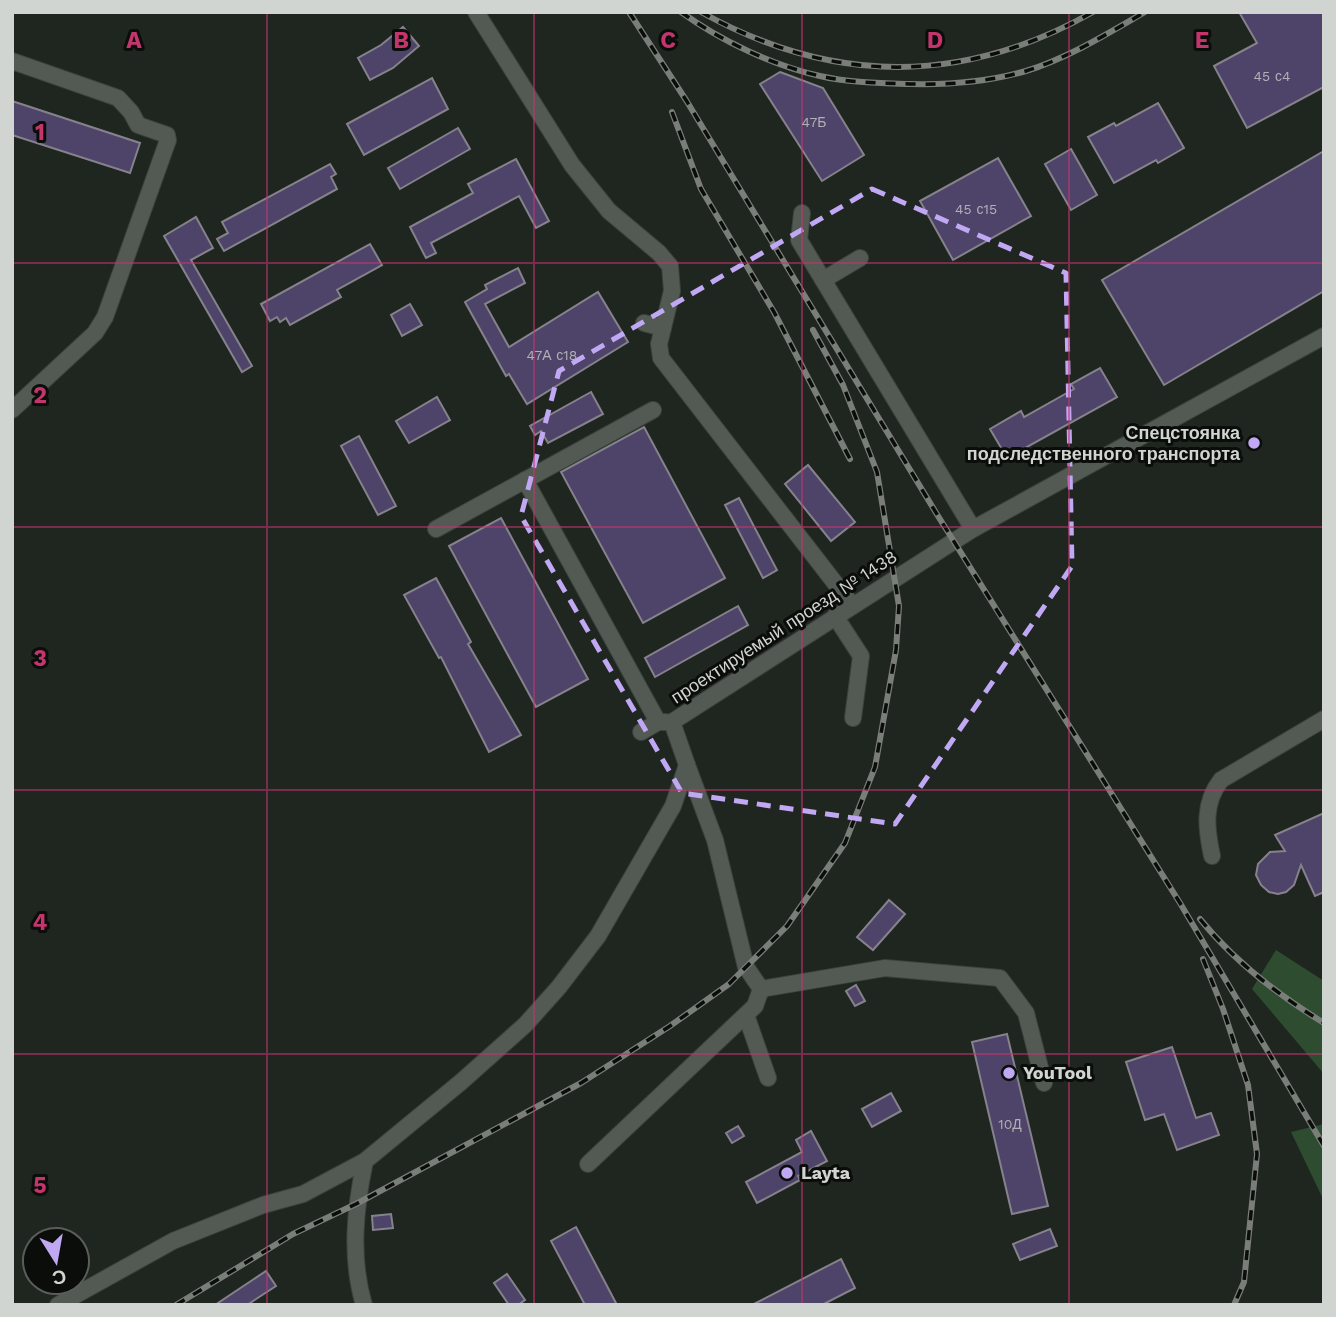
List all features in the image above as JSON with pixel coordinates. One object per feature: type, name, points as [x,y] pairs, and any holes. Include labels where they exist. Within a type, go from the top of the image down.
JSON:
[{"type":"street","points":[[476,12],[572,165],[609,211],[660,253],[670,266],[672,291],[659,345],[661,358],[852,605]]},
{"type":"street","points":[[12,61],[118,98],[131,112],[138,125],[166,135],[168,140],[106,317],[95,332],[12,410]]},
{"type":"street","points":[[803,213],[799,240],[972,529]]},
{"type":"street","points":[[823,281],[860,258]]},
{"type":"street","points":[[644,323],[663,328]]},
{"type":"street","name":"проектируемый проезд № 1438","points":[[761,989],[746,967],[715,840],[687,765],[665,722],[852,605],[883,580],[1324,336]]},
{"type":"street","points":[[436,529],[653,410]]},
{"type":"street","points":[[525,480],[665,722],[641,732]]},
{"type":"street","points":[[835,616],[861,656],[853,718]]},
{"type":"street","points":[[1212,856],[1206,832],[1212,791],[1221,780],[1324,719]]},
{"type":"street","points":[[58,1305],[173,1241],[262,1205],[303,1194],[365,1161],[497,1050],[524,1026],[559,987],[598,936],[673,806],[687,765]]},
{"type":"street","points":[[588,1164],[755,1006],[761,989],[885,968],[1000,978],[1026,1013],[1044,1083]]},
{"type":"street","points":[[746,1015],[768,1078]]},
{"type":"street","points":[[364,1305],[357,1280],[356,1205],[365,1161]]},
{"type":"highlighted area","points":[[872,189],[1066,273],[1072,566],[895,824],[682,793],[521,516],[559,371]]},
{"type":"green space","points":[[1276,950],[1324,981],[1324,1074],[1252,989]]},
{"type":"green space","points":[[1324,1124],[1324,1201],[1291,1132]]},
{"type":"building","points":[[1239,12],[1324,12],[1324,87],[1247,128],[1214,66],[1257,43]]},
{"type":"building","points":[[403,27],[419,46],[393,68],[370,80],[358,58],[381,45]]},
{"type":"building","points":[[780,72],[823,88],[864,155],[822,181],[760,84]]},
{"type":"building","points":[[432,78],[448,109],[364,155],[347,124]]},
{"type":"building","points":[[12,101],[140,143],[130,173],[12,135]]},
{"type":"building","points":[[1158,103],[1184,148],[1114,183],[1088,137],[1114,123],[1116,126]]},
{"type":"building","points":[[458,128],[470,149],[400,189],[388,168]]},
{"type":"building","points":[[1071,149],[1097,195],[1071,210],[1045,164]]},
{"type":"building","points":[[1324,151],[1324,291],[1164,385],[1102,280]]},
{"type":"building","points":[[998,158],[1031,216],[953,260],[920,201]]},
{"type":"building","points":[[516,159],[549,221],[536,228],[519,196],[431,243],[436,253],[426,258],[410,227],[473,193],[468,184]]},
{"type":"building","points":[[330,164],[336,174],[331,177],[337,189],[224,251],[217,239],[228,233],[222,222]]},
{"type":"building","points":[[196,217],[213,248],[191,260],[252,366],[242,372],[164,236]]},
{"type":"building","points":[[370,244],[382,265],[337,290],[341,297],[290,325],[286,318],[280,322],[277,317],[270,321],[261,304]]},
{"type":"building","points":[[518,268],[525,283],[485,304],[509,347],[598,292],[628,342],[527,404],[509,374],[506,376],[465,302],[487,289],[485,285]]},
{"type":"building","points":[[410,304],[422,325],[402,336],[391,315]]},
{"type":"building","points":[[1100,368],[1117,397],[1007,458],[990,429],[1021,411],[1024,417],[1074,389],[1071,384]]},
{"type":"building","points":[[591,392],[603,414],[548,443],[541,431],[535,435],[530,426]]},
{"type":"building","points":[[437,397],[450,420],[409,443],[396,421]]},
{"type":"building","points":[[644,427],[725,578],[643,623],[561,472]]},
{"type":"building","points":[[359,436],[396,506],[378,515],[341,446]]},
{"type":"building","points":[[808,465],[855,522],[831,541],[785,484]]},
{"type":"building","points":[[739,498],[777,570],[763,578],[725,505]]},
{"type":"building","points":[[501,518],[588,679],[536,707],[449,546]]},
{"type":"building","points":[[436,578],[471,642],[468,644],[521,735],[489,752],[441,657],[439,658],[404,595]]},
{"type":"building","points":[[738,606],[748,625],[655,677],[645,658]]},
{"type":"building","points":[[1324,813],[1324,892],[1315,896],[1301,865],[1294,885],[1286,892],[1269,892],[1261,885],[1256,875],[1258,864],[1270,852],[1285,851],[1275,835]]},
{"type":"building","points":[[889,900],[905,914],[873,950],[857,937]]},
{"type":"building","points":[[856,985],[865,1001],[855,1006],[846,991]]},
{"type":"building","points":[[1007,1034],[1048,1206],[1012,1214],[972,1042]]},
{"type":"building","points":[[1172,1047],[1196,1118],[1211,1113],[1219,1135],[1177,1150],[1164,1114],[1145,1120],[1126,1062]]},
{"type":"building","points":[[891,1093],[901,1111],[872,1127],[862,1109]]},
{"type":"building","points":[[738,1126],[744,1136],[732,1143],[726,1133]]},
{"type":"building","points":[[811,1131],[827,1161],[798,1176],[800,1180],[757,1203],[746,1182],[802,1152],[796,1140]]},
{"type":"building","points":[[391,1214],[393,1228],[373,1230],[372,1216]]},
{"type":"building","points":[[576,1227],[617,1305],[585,1305],[551,1241]]},
{"type":"building","points":[[1050,1229],[1057,1246],[1020,1260],[1013,1244]]},
{"type":"building","points":[[841,1259],[855,1288],[822,1305],[752,1305]]},
{"type":"building","points":[[266,1271],[276,1286],[247,1305],[215,1305]]},
{"type":"building","points":[[507,1274],[525,1300],[518,1305],[509,1305],[494,1283]]},
{"type":"railway","points":[[629,12],[686,100],[938,516],[1180,903],[1324,1146]]},
{"type":"railway","points":[[681,12],[748,51],[802,71],[854,81],[925,84],[983,80],[1042,66],[1102,37],[1145,12]]},
{"type":"railway","points":[[701,12],[750,36],[799,53],[848,64],[897,67],[946,64],[995,53],[1044,36],[1093,12]]},
{"type":"railway","points":[[672,112],[701,189],[774,312],[850,459]]},
{"type":"railway","points":[[176,1305],[293,1234],[356,1204],[581,1083],[670,1026],[729,984],[787,926],[845,843],[875,767],[896,650],[899,606],[877,472],[843,385],[813,330]]},
{"type":"railway","points":[[1200,919],[1227,949],[1258,976],[1324,1023]]},
{"type":"railway","points":[[1203,959],[1248,1085],[1257,1154],[1244,1282],[1234,1305]]},
{"type":"place","name":"Спецстоянка подследственного транспорта","points":[[1254,443]]},
{"type":"place","name":"YouTool","points":[[1009,1073]]},
{"type":"place","name":"Layta","points":[[787,1173]]}]
